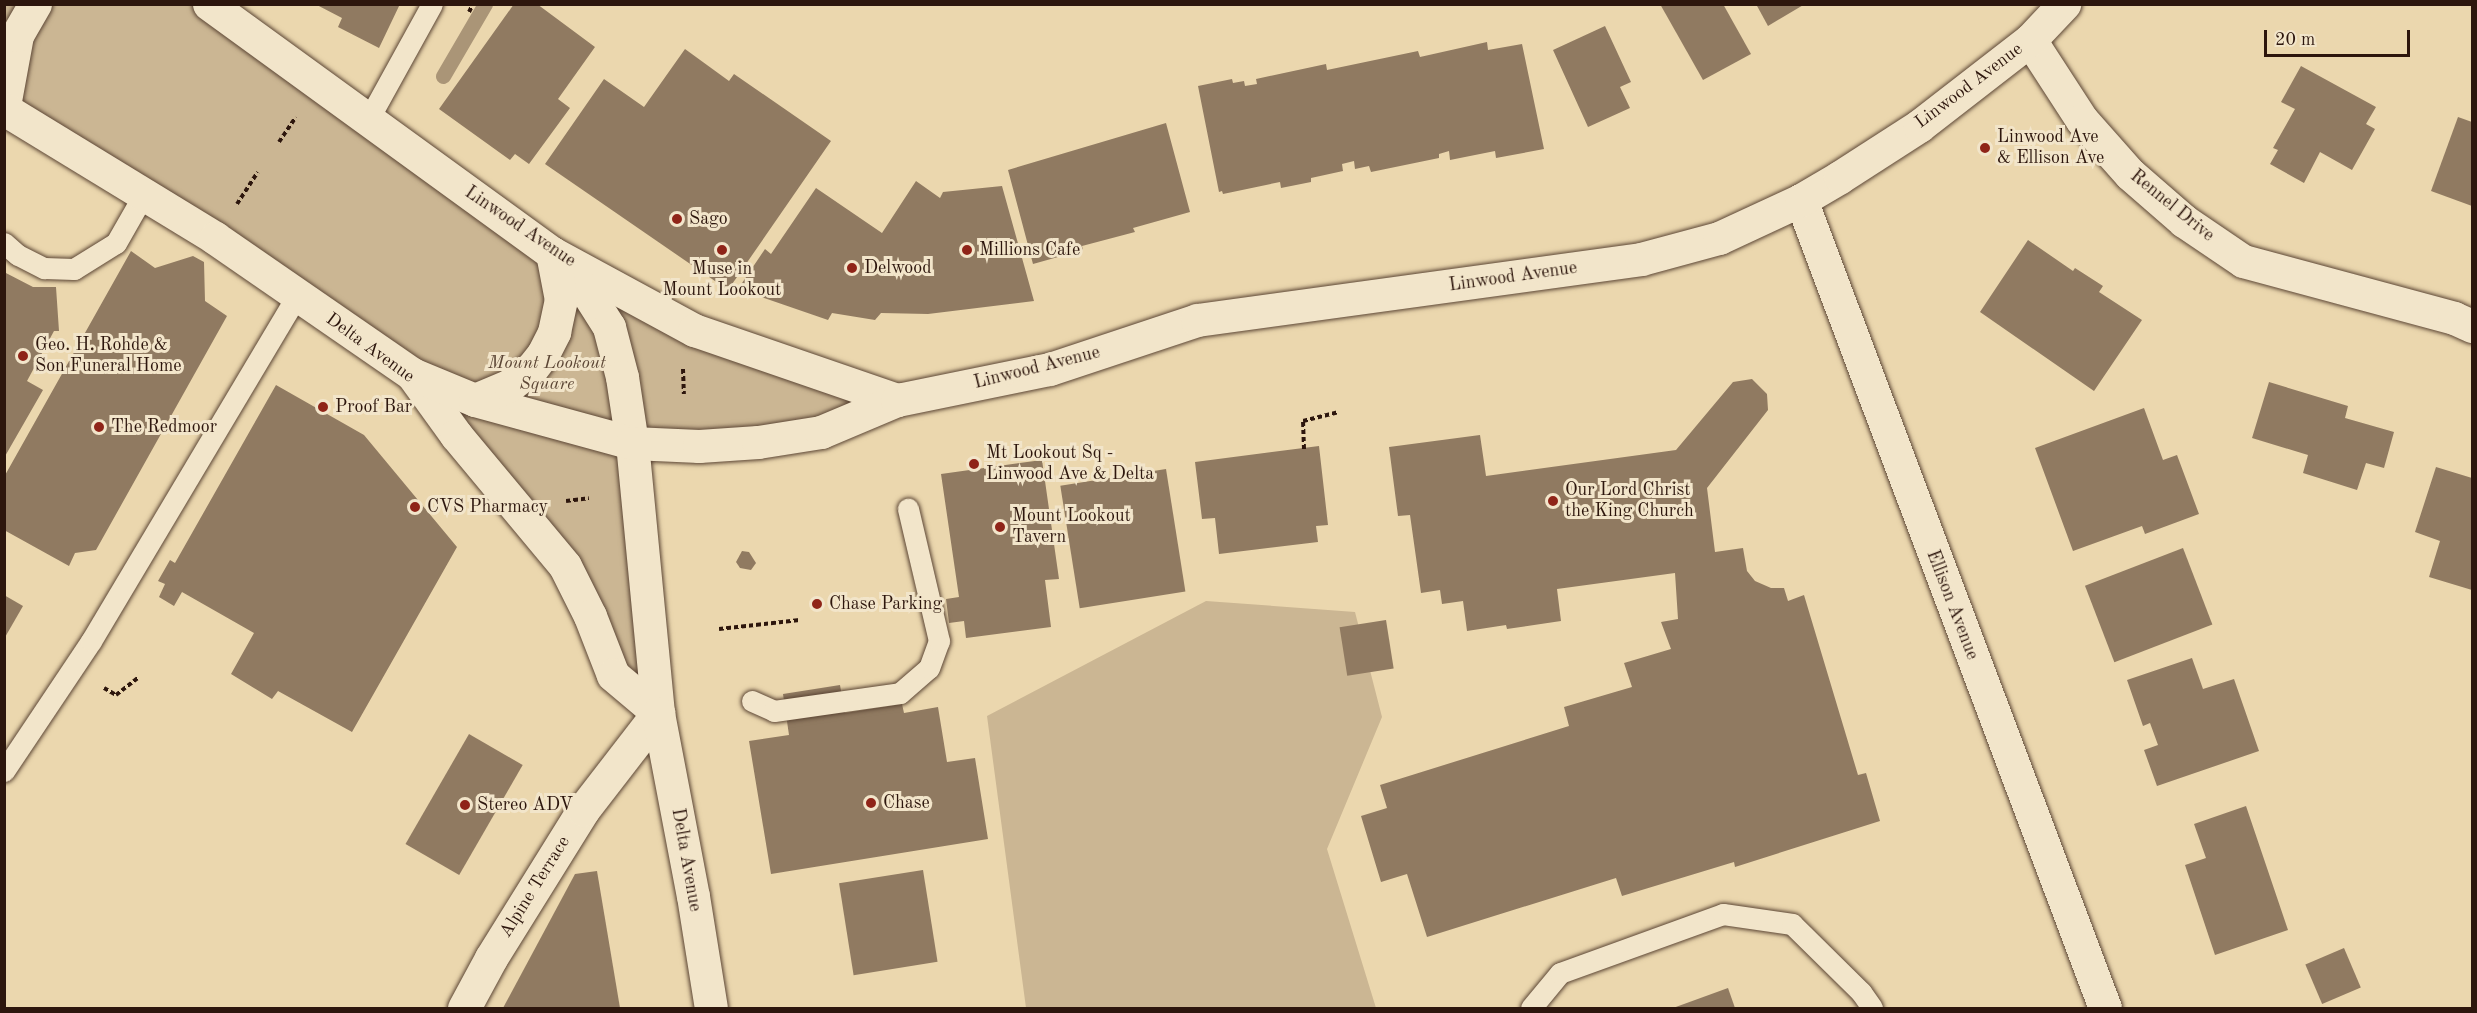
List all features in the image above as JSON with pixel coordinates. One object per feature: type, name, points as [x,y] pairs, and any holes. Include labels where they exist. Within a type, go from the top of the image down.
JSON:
[{"type":"main road","points":[[4,108],[17,35],[35,4]]},
{"type":"main road","name":"Linwood Avenue","points":[[209,4],[552,253],[694,330],[897,400]]},
{"type":"main road","name":"Linwood Avenue","points":[[412,374],[475,400],[632,443],[699,446],[758,442],[821,432],[897,400],[1050,369],[1197,320],[1641,259],[1719,238],[1801,200],[1919,126],[2030,40],[2064,4]]},
{"type":"main road","name":"Rennel Drive","points":[[2030,40],[2082,120],[2130,174],[2184,221],[2243,261],[2454,318],[2472,326]]},
{"type":"main road","name":"Delta Avenue","points":[[4,108],[215,238],[412,374],[456,435],[565,566],[590,616],[613,675],[658,713]]},
{"type":"main road","name":"Ellison Avenue","points":[[1801,200],[2105,1008]]},
{"type":"main road","points":[[475,400],[510,385],[532,368],[543,354],[554,332],[561,300],[552,253]]},
{"type":"main road","name":"Delta Avenue","points":[[552,253],[585,289],[609,327],[622,377],[632,443],[658,713],[693,896],[711,1008]]},
{"type":"main road","name":"Alpine Terrace","points":[[464,1008],[491,958],[583,810],[658,713]]},
{"type":"lane","points":[[368,120],[432,4]]},
{"type":"lane","points":[[4,243],[18,255],[44,268],[74,269],[116,243],[144,194]]},
{"type":"lane","points":[[4,771],[91,641],[297,295]]},
{"type":"lane","points":[[752,701],[774,711],[900,693],[929,668],[939,641],[909,509]]},
{"type":"lane","points":[[1531,1008],[1560,973],[1723,914],[1792,924],[1861,992],[1872,1008]]},
{"type":"path","points":[[279,142],[298,113]]},
{"type":"path","points":[[236,206],[258,172]]},
{"type":"path","points":[[683,366],[684,394]]},
{"type":"path","points":[[1304,449],[1302,421],[1338,412]]},
{"type":"path","points":[[565,501],[589,498]]},
{"type":"path","points":[[719,629],[799,620]]},
{"type":"green space","name":"Mount Lookout Square","points":[[4,5],[209,5],[552,253],[897,400],[821,432],[632,443],[658,713],[590,616],[412,374],[5,109]]},
{"type":"green space","points":[[1206,601],[1355,612],[1382,717],[1327,849],[1376,1008],[1026,1008],[987,716]]},
{"type":"building","points":[[315,4],[400,4],[379,48],[338,27],[342,18]]},
{"type":"building","points":[[514,4],[537,4],[595,47],[558,99],[570,108],[529,164],[515,154],[510,160],[439,109]]},
{"type":"building","points":[[1660,4],[1723,4],[1751,54],[1703,80]]},
{"type":"building","points":[[1756,4],[1805,4],[1768,26]]},
{"type":"building","points":[[1605,26],[1631,82],[1620,87],[1630,108],[1588,127],[1553,50]]},
{"type":"building","points":[[1487,42],[1488,50],[1522,44],[1544,149],[1496,158],[1495,151],[1450,160],[1449,151],[1439,154],[1439,158],[1371,172],[1369,166],[1355,169],[1354,161],[1342,164],[1343,171],[1311,178],[1311,182],[1281,188],[1280,182],[1223,194],[1222,191],[1219,192],[1198,86],[1232,79],[1233,83],[1244,81],[1245,86],[1257,84],[1256,79],[1326,64],[1327,70],[1418,51],[1420,57]]},
{"type":"building","points":[[685,49],[729,81],[734,74],[831,141],[728,290],[545,164],[604,79],[644,107]]},
{"type":"building","points":[[2301,66],[2376,107],[2366,124],[2375,129],[2352,170],[2320,152],[2304,183],[2270,164],[2278,150],[2273,148],[2295,109],[2281,102]]},
{"type":"building","points":[[2458,117],[2472,122],[2472,206],[2431,191]]},
{"type":"building","points":[[1166,123],[1190,212],[1133,228],[1135,232],[1082,246],[1083,250],[1033,264],[1008,170]]},
{"type":"building","points":[[916,181],[940,198],[943,192],[1002,186],[1034,301],[928,314],[881,313],[875,320],[832,313],[828,320],[738,289],[765,249],[771,254],[816,188],[882,233]]},
{"type":"building","points":[[2028,240],[2073,271],[2075,268],[2103,286],[2099,292],[2142,320],[2094,391],[1980,312]]},
{"type":"building","name":"The Redmoor","points":[[131,251],[155,268],[193,256],[204,262],[205,301],[227,316],[96,550],[75,553],[69,566],[4,530],[4,477]]},
{"type":"building","name":"Geo. H. Rohde & Son Funeral Home","points":[[4,272],[33,287],[56,287],[59,331],[54,331],[27,381],[43,390],[4,458]]},
{"type":"building","points":[[1752,379],[1767,394],[1768,410],[1707,488],[1715,552],[1743,548],[1747,571],[1755,581],[1771,588],[1784,588],[1788,601],[1804,595],[1858,775],[1866,773],[1880,821],[1735,867],[1734,862],[1622,896],[1616,878],[1427,937],[1407,874],[1381,882],[1361,816],[1387,808],[1380,785],[1569,726],[1564,707],[1632,687],[1624,663],[1671,649],[1661,622],[1678,619],[1675,573],[1557,589],[1561,621],[1507,629],[1506,625],[1467,631],[1463,601],[1442,604],[1440,590],[1421,593],[1410,515],[1398,516],[1389,447],[1480,435],[1486,476],[1676,450],[1733,382]]},
{"type":"building","points":[[2269,382],[2348,406],[2345,418],[2394,432],[2384,468],[2366,463],[2357,490],[2303,473],[2308,455],[2252,438]]},
{"type":"building","points":[[276,385],[364,435],[457,547],[352,732],[278,691],[272,699],[231,674],[254,633],[182,592],[174,606],[159,597],[165,584],[158,581],[170,560],[175,563]]},
{"type":"building","points":[[2144,408],[2163,460],[2177,455],[2199,514],[2145,534],[2142,526],[2073,551],[2035,448]]},
{"type":"building","points":[[1319,446],[1328,525],[1316,526],[1318,542],[1219,554],[1215,518],[1202,519],[1195,462]]},
{"type":"building","name":"Mount Lookout Tavern","points":[[1042,460],[1059,579],[1045,580],[1051,627],[966,638],[964,621],[949,623],[946,599],[959,597],[941,474]]},
{"type":"building","points":[[2436,467],[2472,478],[2472,590],[2429,577],[2440,541],[2415,532]]},
{"type":"building","points":[[1166,469],[1185,591],[1080,608],[1060,486]]},
{"type":"building","points":[[2183,548],[2212,625],[2114,662],[2085,586]]},
{"type":"building","points":[[742,551],[749,552],[756,563],[751,570],[740,568],[736,562]]},
{"type":"building","points":[[4,595],[23,606],[4,639]]},
{"type":"building","points":[[1386,620],[1394,668],[1347,676],[1340,627]]},
{"type":"building","points":[[2192,658],[2203,689],[2234,679],[2259,751],[2157,786],[2144,750],[2158,745],[2150,723],[2143,726],[2127,680]]},
{"type":"building","name":"Chase","points":[[840,685],[845,713],[902,704],[904,713],[938,707],[947,762],[975,758],[988,839],[771,874],[749,741],[789,735],[783,694]]},
{"type":"building","name":"Stereo ADV","points":[[469,734],[523,765],[459,875],[406,844]]},
{"type":"building","points":[[2246,806],[2288,930],[2215,955],[2185,865],[2206,858],[2194,824]]},
{"type":"building","points":[[923,870],[938,962],[854,975],[839,883]]},
{"type":"building","points":[[597,871],[620,1008],[503,1008],[575,874]]},
{"type":"building","points":[[2344,948],[2361,988],[2322,1004],[2305,964]]},
{"type":"building","points":[[1728,988],[1735,1008],[1673,1008]]},
{"type":"waterway","points":[[443,76],[485,4]]},
{"type":"place","name":"Linwood Ave & Ellison Ave","points":[[1985,148]]},
{"type":"place","name":"Sago","points":[[677,219]]},
{"type":"place","name":"Muse in Mount Lookout","points":[[722,250]]},
{"type":"place","name":"Millions Cafe","points":[[967,250]]},
{"type":"place","name":"Delwood","points":[[852,268]]},
{"type":"place","name":"Geo. H. Rohde & Son Funeral Home","points":[[23,356]]},
{"type":"place","name":"Proof Bar","points":[[323,407]]},
{"type":"place","name":"The Redmoor","points":[[99,427]]},
{"type":"place","name":"Mt Lookout Sq - Linwood Ave & Delta","points":[[974,464]]},
{"type":"place","name":"Our Lord Christ the King Church","points":[[1553,501]]},
{"type":"place","name":"CVS Pharmacy","points":[[415,507]]},
{"type":"place","name":"Mount Lookout Tavern","points":[[1000,527]]},
{"type":"place","name":"Chase Parking","points":[[817,604]]},
{"type":"place","name":"Chase","points":[[871,803]]},
{"type":"place","name":"Stereo ADV","points":[[465,805]]}]
